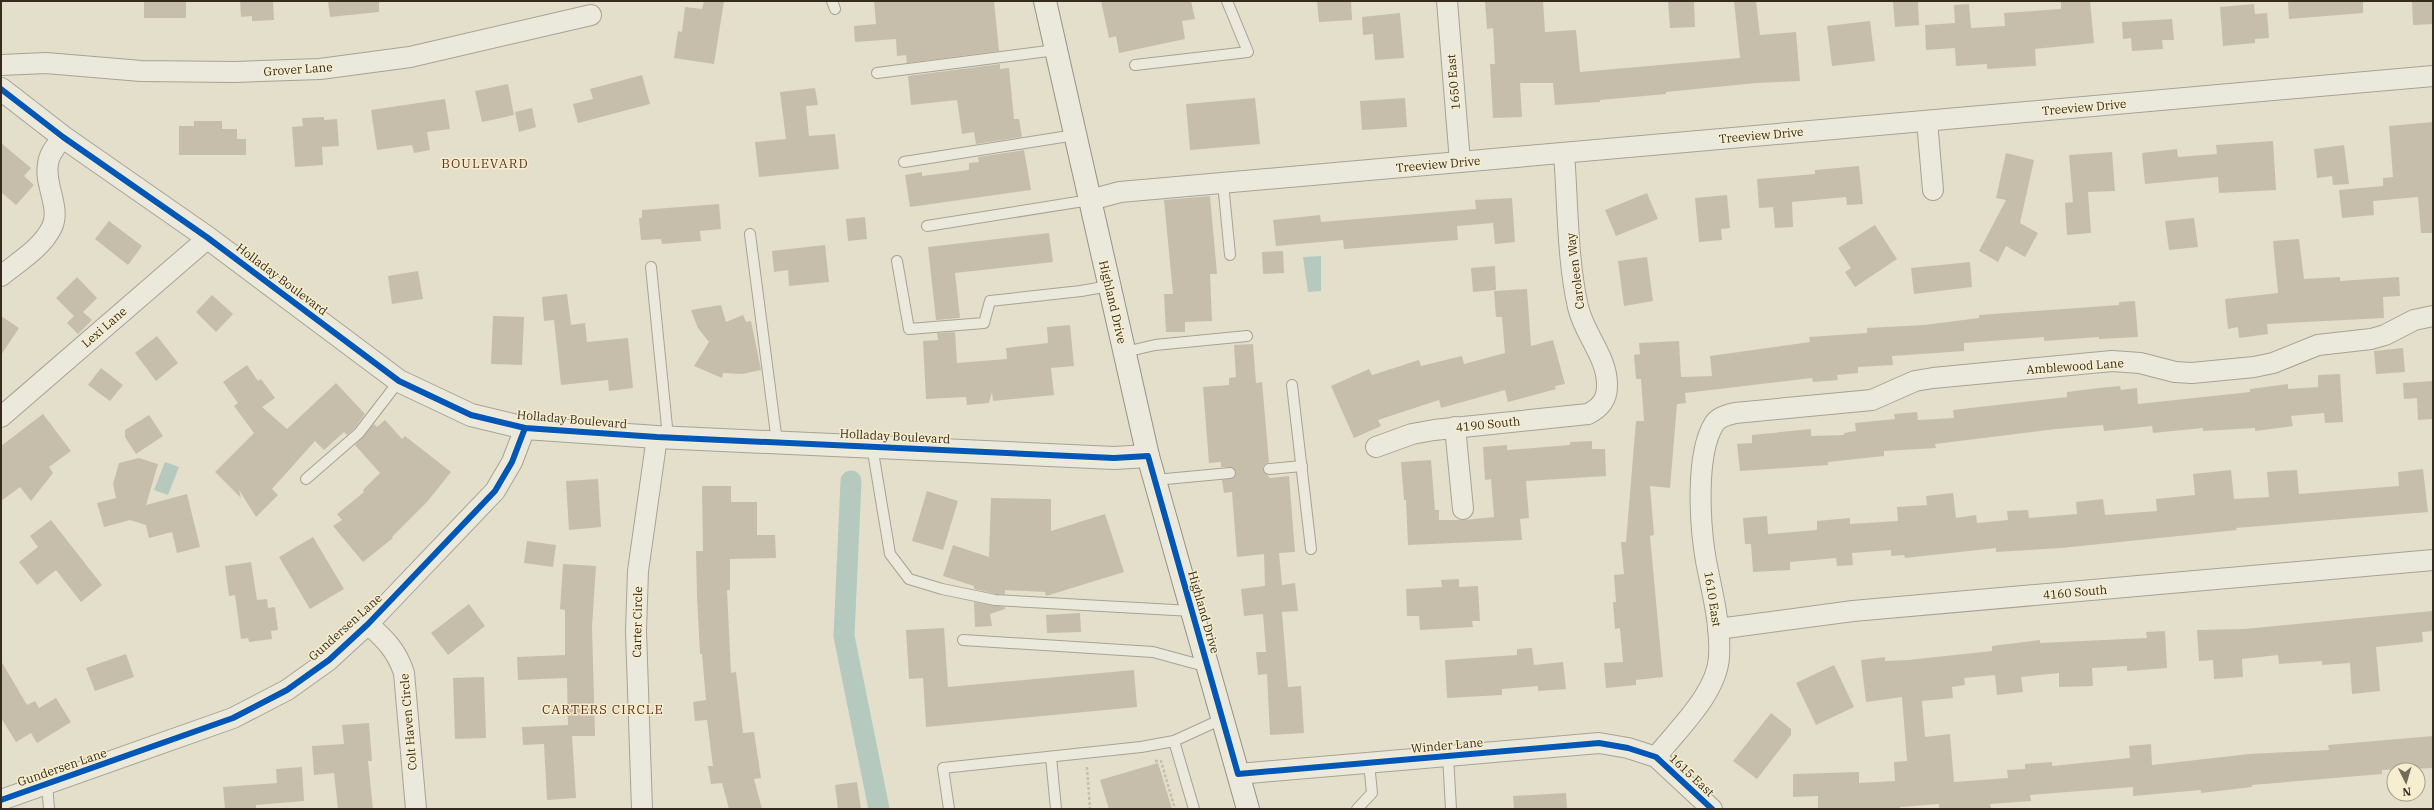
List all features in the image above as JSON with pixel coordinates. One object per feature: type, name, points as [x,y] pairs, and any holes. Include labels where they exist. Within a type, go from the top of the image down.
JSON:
[{"type":"street","name":"Highland Drive","points":[[1046,1],[1148,456],[1248,809]]},
{"type":"street","name":"1650 East","points":[[1447,1],[1460,162]]},
{"type":"street","name":"Grover Lane","points":[[1,66],[46,64],[141,71],[235,72],[320,69],[410,57],[591,15]]},
{"type":"street","name":"Treeview Drive","points":[[1090,200],[1120,192],[2433,76]]},
{"type":"street","name":"Holladay Boulevard","points":[[2,91],[63,137],[208,238],[399,381],[471,414],[525,428],[662,437],[1114,458],[1148,456]]},
{"type":"street","points":[[1927,121],[1933,190]]},
{"type":"street","points":[[1,276],[42,241],[52,226],[55,215],[48,164],[51,154],[63,137]]},
{"type":"street","name":"Caroleen Way","points":[[1564,153],[1574,283],[1578,308],[1583,326],[1602,364],[1608,384],[1607,395],[1600,406]]},
{"type":"street","name":"Lexi Lane","points":[[1,417],[208,238]]},
{"type":"street","name":"Amblewood Lane","points":[[1714,423],[1721,417],[1734,414],[1872,400],[1915,381],[1933,378],[2112,361],[2140,363],[2175,372],[2192,373],[2254,367],[2273,363],[2318,345],[2372,339],[2385,335],[2414,320],[2433,316]]},
{"type":"street","name":"4190 South","points":[[1376,447],[1412,434],[1455,427],[1579,416],[1588,414],[1600,406]]},
{"type":"street","name":"1610 East","points":[[1656,758],[1713,685],[1719,657],[1718,629],[1706,559],[1700,488],[1703,451],[1714,423]]},
{"type":"street","points":[[1455,427],[1463,509]]},
{"type":"street","name":"Gundersen Lane","points":[[10,801],[47,783],[233,718],[287,690],[329,660],[368,624],[495,491],[512,462],[525,428]]},
{"type":"street","name":"Carter Circle","points":[[642,809],[636,631],[638,571],[662,437]]},
{"type":"street","name":"4160 South","points":[[1718,629],[1854,611],[2433,560]]},
{"type":"street","name":"Colt Haven Circle","points":[[368,624],[390,644],[400,659],[404,673],[416,809]]},
{"type":"street","name":"Winder Lane","points":[[1238,774],[1599,743],[1628,748],[1656,758]]},
{"type":"street","name":"1615 East","points":[[1656,758],[1712,809]]},
{"type":"lane","points":[[1135,65],[1248,52],[1227,1]]},
{"type":"lane","points":[[877,73],[1056,50]]},
{"type":"lane","points":[[904,162],[1075,135]]},
{"type":"lane","points":[[1223,183],[1230,255]]},
{"type":"lane","points":[[926,226],[1090,200]]},
{"type":"lane","points":[[750,234],[777,442]]},
{"type":"lane","points":[[897,261],[909,329],[984,323],[990,301],[1081,291],[1109,286]]},
{"type":"lane","points":[[651,267],[662,437]]},
{"type":"lane","points":[[1124,352],[1155,345],[1247,336]]},
{"type":"lane","points":[[306,479],[359,433],[399,381]]},
{"type":"lane","points":[[1292,385],[1311,549]]},
{"type":"lane","points":[[872,446],[890,554],[909,579],[942,589],[995,600],[1192,612]]},
{"type":"lane","points":[[1269,469],[1302,466]]},
{"type":"lane","points":[[1155,480],[1230,473]]},
{"type":"lane","points":[[963,640],[1153,652],[1208,667]]},
{"type":"lane","points":[[950,809],[943,768],[1141,747],[1174,741],[1222,719]]},
{"type":"lane","points":[[1174,741],[1194,809]]},
{"type":"lane","points":[[1448,756],[1451,809]]},
{"type":"lane","points":[[1051,757],[1056,809]]},
{"type":"lane","points":[[1357,809],[1372,793],[1369,763]]},
{"type":"lane","points":[[47,783],[49,809]]},
{"type":"path","points":[[1153,762],[1161,761],[1175,809]]},
{"type":"path","points":[[1090,809],[1086,771],[1091,765]]},
{"type":"shaded area","points":[[1321,256],[1321,291],[1308,292],[1303,257]]},
{"type":"shaded area","points":[[165,462],[179,467],[168,495],[154,490]]},
{"type":"building","points":[[144,1],[186,1],[186,18],[144,18]]},
{"type":"building","points":[[240,1],[273,1],[274,20],[252,21],[252,16],[241,17]]},
{"type":"building","points":[[328,1],[379,1],[379,12],[330,17]]},
{"type":"building","points":[[704,1],[724,1],[714,64],[674,58],[678,31],[682,32],[685,7],[702,9]]},
{"type":"building","points":[[874,1],[994,1],[999,51],[907,63],[906,55],[897,56],[896,39],[855,42],[854,26],[876,24]]},
{"type":"building","points":[[1101,1],[1191,1],[1195,19],[1182,21],[1185,39],[1119,53],[1116,36],[1109,38]]},
{"type":"building","points":[[1317,1],[1351,1],[1352,20],[1319,22]]},
{"type":"building","points":[[1543,1],[1545,32],[1576,30],[1580,72],[1740,58],[1734,1],[1756,1],[1760,35],[1796,32],[1800,81],[1756,83],[1600,100],[1600,102],[1555,105],[1553,83],[1520,83],[1522,117],[1493,118],[1490,64],[1495,64],[1493,28],[1487,29],[1485,2]]},
{"type":"building","points":[[1668,1],[1694,1],[1695,27],[1670,28]]},
{"type":"building","points":[[1918,1],[1919,25],[1895,27],[1893,2]]},
{"type":"building","points":[[2061,1],[2090,1],[2094,43],[2035,49],[2036,66],[1987,69],[1987,64],[1956,66],[1955,48],[1926,50],[1925,25],[1955,23],[1954,5],[1969,4],[1971,28],[2005,26],[2004,13],[2061,9]]},
{"type":"building","points":[[2288,1],[2363,1],[2363,13],[2289,19]]},
{"type":"building","points":[[2412,1],[2433,1],[2433,24],[2413,25]]},
{"type":"building","points":[[2254,4],[2255,14],[2267,13],[2269,38],[2255,39],[2255,43],[2223,46],[2220,7]]},
{"type":"building","points":[[1400,13],[1404,58],[1375,60],[1373,34],[1363,35],[1362,17]]},
{"type":"building","points":[[2172,19],[2174,40],[2162,40],[2163,49],[2132,51],[2131,38],[2123,39],[2122,22]]},
{"type":"building","points":[[1870,21],[1875,61],[1832,66],[1827,26]]},
{"type":"building","points":[[1000,64],[1000,69],[1009,68],[1014,119],[1019,119],[1022,137],[976,144],[974,132],[962,134],[957,100],[911,105],[908,76]]},
{"type":"building","points":[[642,75],[650,104],[578,123],[573,104],[593,99],[590,89]]},
{"type":"building","points":[[508,84],[514,115],[482,122],[475,91]]},
{"type":"building","points":[[815,88],[818,105],[806,106],[809,136],[835,134],[839,169],[759,177],[755,142],[786,139],[780,92]]},
{"type":"building","points":[[1255,98],[1260,144],[1190,150],[1186,104]]},
{"type":"building","points":[[1405,98],[1407,127],[1362,130],[1360,101]]},
{"type":"building","points":[[445,99],[450,129],[427,132],[430,150],[414,153],[412,145],[377,150],[371,110]]},
{"type":"building","points":[[532,108],[536,127],[519,132],[515,112]]},
{"type":"building","points":[[324,117],[324,120],[337,119],[339,146],[322,147],[323,165],[295,167],[292,127],[303,126],[302,118]]},
{"type":"building","points":[[194,121],[222,121],[222,129],[237,129],[237,139],[246,139],[246,155],[179,155],[179,126],[194,126]]},
{"type":"building","points":[[2433,122],[2433,233],[2421,233],[2418,197],[2373,201],[2374,215],[2342,218],[2339,190],[2383,186],[2383,178],[2393,177],[2389,126]]},
{"type":"building","points":[[2273,141],[2276,190],[2219,193],[2218,177],[2145,184],[2142,153],[2177,149],[2178,157],[2217,154],[2216,145]]},
{"type":"building","points":[[1,143],[31,168],[24,176],[34,185],[16,205],[1,192]]},
{"type":"building","points":[[2344,145],[2349,184],[2333,185],[2332,176],[2317,178],[2314,149]]},
{"type":"building","points":[[1024,150],[1031,190],[910,207],[905,175],[922,172],[922,176],[969,170],[969,163],[979,162],[978,157]]},
{"type":"building","points":[[2112,152],[2115,191],[2088,192],[2091,233],[2067,235],[2065,203],[2073,202],[2069,155]]},
{"type":"building","points":[[2006,153],[2034,160],[2020,223],[2038,233],[2025,257],[2006,246],[1998,262],[1979,251],[2006,200],[1996,198]]},
{"type":"building","points":[[1859,166],[1863,204],[1847,205],[1846,197],[1792,202],[1793,227],[1775,228],[1773,207],[1759,208],[1757,179],[1815,174],[1815,170]]},
{"type":"building","points":[[1647,193],[1658,219],[1616,236],[1605,210]]},
{"type":"building","points":[[1727,195],[1730,228],[1721,229],[1722,240],[1699,242],[1695,198]]},
{"type":"building","points":[[1210,196],[1217,274],[1210,274],[1212,321],[1185,322],[1185,332],[1166,332],[1164,294],[1173,294],[1164,200]]},
{"type":"building","points":[[1512,198],[1515,242],[1495,244],[1493,223],[1457,226],[1458,240],[1344,249],[1343,240],[1276,246],[1273,220],[1320,215],[1321,222],[1476,209],[1475,200]]},
{"type":"building","points":[[719,204],[721,229],[700,231],[701,241],[662,244],[661,239],[641,240],[639,218],[642,218],[642,210]]},
{"type":"building","points":[[865,217],[867,239],[848,241],[846,219]]},
{"type":"building","points":[[2194,218],[2198,247],[2169,250],[2165,221]]},
{"type":"building","points":[[109,221],[142,246],[128,265],[95,239]]},
{"type":"building","points":[[1875,225],[1897,259],[1855,287],[1845,272],[1851,268],[1838,248]]},
{"type":"building","points":[[1049,233],[1053,262],[955,273],[960,318],[936,320],[928,247]]},
{"type":"building","points":[[2299,239],[2304,279],[2340,277],[2340,281],[2399,277],[2400,296],[2383,297],[2384,318],[2267,324],[2268,334],[2239,338],[2238,327],[2228,329],[2225,299],[2278,293],[2273,241]]},
{"type":"building","points":[[825,245],[829,282],[789,286],[788,270],[774,272],[772,251]]},
{"type":"building","points":[[1283,251],[1284,273],[1263,274],[1262,252]]},
{"type":"building","points":[[1647,257],[1653,301],[1624,306],[1618,261]]},
{"type":"building","points":[[1970,262],[1972,287],[1914,294],[1911,268]]},
{"type":"building","points":[[1495,266],[1496,290],[1473,292],[1471,268]]},
{"type":"building","points":[[418,271],[423,299],[392,304],[388,276]]},
{"type":"building","points":[[77,277],[97,298],[83,312],[92,320],[78,334],[67,323],[74,316],[56,298]]},
{"type":"building","points":[[1527,289],[1531,346],[1553,340],[1565,384],[1555,386],[1556,389],[1508,402],[1505,390],[1441,408],[1439,400],[1378,420],[1381,426],[1354,438],[1331,386],[1369,369],[1372,375],[1419,360],[1421,366],[1462,356],[1464,364],[1505,353],[1502,317],[1496,317],[1494,291]]},
{"type":"building","points":[[567,294],[571,325],[585,323],[587,342],[628,338],[633,388],[609,391],[608,380],[561,385],[554,320],[544,321],[542,297]]},
{"type":"building","points":[[212,295],[233,314],[216,332],[196,312]]},
{"type":"building","points":[[2135,301],[2138,337],[2099,339],[2099,337],[2044,341],[2044,337],[1964,343],[1964,351],[1892,356],[1893,365],[1858,367],[1858,373],[1837,375],[1838,380],[1813,382],[1812,378],[1685,393],[1686,403],[1677,404],[1670,488],[1650,486],[1654,535],[1650,536],[1663,677],[1636,680],[1636,685],[1606,688],[1604,663],[1623,662],[1620,628],[1615,629],[1613,602],[1616,602],[1614,575],[1624,574],[1621,542],[1626,542],[1636,421],[1644,421],[1641,379],[1636,379],[1634,355],[1640,354],[1639,343],[1679,341],[1681,377],[1712,376],[1710,356],[1810,342],[1809,337],[1867,333],[1867,328],[1924,325],[1979,318],[1979,315],[2119,305],[2119,302]]},
{"type":"building","points":[[721,305],[726,322],[743,315],[746,322],[751,321],[761,370],[742,374],[723,373],[722,378],[694,366],[709,342],[698,328],[691,310]]},
{"type":"building","points":[[1,316],[19,328],[1,355]]},
{"type":"building","points":[[493,316],[524,317],[522,365],[491,364]]},
{"type":"building","points":[[1070,325],[1074,366],[1051,368],[1054,395],[993,401],[992,392],[989,403],[967,405],[966,397],[926,399],[923,341],[938,340],[937,333],[955,332],[957,363],[1007,359],[1006,348],[1048,343],[1047,327]]},
{"type":"building","points":[[157,336],[178,363],[156,381],[135,353]]},
{"type":"building","points":[[1253,344],[1256,383],[1262,382],[1269,462],[1263,466],[1263,470],[1270,478],[1289,476],[1295,552],[1279,553],[1282,585],[1295,583],[1298,611],[1282,612],[1288,687],[1301,686],[1304,733],[1270,735],[1267,674],[1258,675],[1256,652],[1266,652],[1263,614],[1244,616],[1241,589],[1265,586],[1264,554],[1237,557],[1232,492],[1224,493],[1222,480],[1233,478],[1236,472],[1232,467],[1221,467],[1221,462],[1209,463],[1203,387],[1229,385],[1229,378],[1236,377],[1234,345]]},
{"type":"building","points":[[2403,348],[2405,372],[2376,374],[2374,351]]},
{"type":"building","points":[[247,365],[258,381],[261,379],[275,398],[262,407],[287,429],[336,383],[365,414],[354,429],[347,435],[344,432],[324,450],[315,441],[272,489],[278,495],[256,517],[239,490],[241,498],[215,472],[254,433],[234,406],[238,403],[223,382]]},
{"type":"building","points":[[101,368],[123,385],[110,401],[88,385]]},
{"type":"building","points":[[2340,374],[2343,422],[2325,423],[2324,413],[2291,416],[2293,426],[2255,431],[2255,428],[2203,431],[2203,428],[2153,433],[2152,426],[2104,431],[2103,425],[2056,429],[1935,444],[1936,448],[1884,451],[1884,456],[1828,462],[1828,465],[1740,471],[1737,444],[1752,443],[1752,435],[1811,429],[1811,436],[1844,435],[1844,433],[1856,431],[1855,423],[1895,419],[1894,414],[1917,412],[1918,420],[1954,418],[1953,410],[2067,397],[2067,392],[2099,388],[2120,386],[2121,390],[2137,388],[2138,404],[2250,392],[2250,389],[2288,384],[2288,389],[2318,387],[2318,375]]},
{"type":"building","points":[[2433,381],[2433,419],[2418,420],[2417,398],[2404,399],[2403,383]]},
{"type":"building","points":[[43,414],[71,451],[49,467],[53,473],[31,501],[20,487],[1,501],[1,446]]},
{"type":"building","points":[[149,415],[163,436],[136,454],[125,437],[125,430]]},
{"type":"building","points":[[385,420],[402,439],[405,436],[451,472],[427,502],[392,537],[393,538],[363,562],[333,526],[342,520],[337,514],[364,492],[363,490],[380,473],[355,445],[374,424],[377,427]]},
{"type":"building","points":[[1592,441],[1592,449],[1605,449],[1606,476],[1526,481],[1529,518],[1520,519],[1522,540],[1408,545],[1406,500],[1404,500],[1401,462],[1431,460],[1435,510],[1439,510],[1439,520],[1464,520],[1494,517],[1491,479],[1485,480],[1483,447],[1507,445],[1507,450],[1570,445],[1570,442]]},
{"type":"building","points":[[139,458],[158,464],[146,505],[187,494],[200,547],[177,553],[172,532],[149,538],[146,525],[130,520],[104,527],[97,503],[116,498],[113,484],[119,463]]},
{"type":"building","points":[[2423,469],[2428,512],[2236,528],[2237,530],[2061,548],[1996,552],[1996,548],[1905,558],[1904,555],[1891,556],[1891,550],[1852,553],[1853,565],[1837,566],[1836,558],[1790,562],[1790,570],[1753,572],[1751,544],[1745,544],[1743,518],[1767,516],[1768,534],[1817,530],[1817,521],[1850,518],[1850,524],[1898,521],[1897,507],[1927,505],[1926,496],[1953,493],[1956,518],[1976,515],[1977,523],[2008,520],[2007,511],[2028,510],[2029,518],[2077,514],[2076,502],[2103,499],[2105,515],[2157,511],[2156,499],[2195,495],[2193,474],[2231,470],[2234,499],[2269,497],[2267,472],[2297,470],[2299,494],[2399,486],[2398,472]]},
{"type":"building","points":[[598,479],[601,527],[569,530],[566,481]]},
{"type":"building","points":[[702,486],[731,486],[731,502],[757,502],[757,535],[775,535],[776,558],[730,559],[730,590],[727,590],[731,673],[736,672],[743,733],[754,732],[761,778],[754,779],[762,809],[729,809],[722,783],[711,784],[708,766],[713,766],[707,720],[695,721],[693,702],[706,700],[702,654],[700,654],[696,551],[703,551]]},
{"type":"building","points":[[927,491],[958,501],[943,550],[912,541]]},
{"type":"building","points":[[991,498],[1051,499],[1051,531],[1105,514],[1124,572],[1046,596],[1045,592],[1005,590],[1005,594],[996,594],[974,589],[974,586],[943,576],[953,545],[989,557]]},
{"type":"building","points":[[51,520],[102,585],[81,602],[56,570],[37,585],[19,562],[38,547],[30,536]]},
{"type":"building","points":[[313,537],[344,589],[310,609],[279,557]]},
{"type":"building","points":[[527,541],[556,545],[553,567],[524,563]]},
{"type":"building","points":[[251,562],[257,600],[267,599],[268,608],[275,607],[278,630],[271,631],[272,639],[249,642],[248,638],[241,639],[235,595],[229,596],[225,566]]},
{"type":"building","points":[[563,564],[596,566],[592,627],[595,736],[572,736],[576,798],[547,800],[544,744],[523,745],[522,727],[568,725],[567,678],[518,680],[517,657],[565,655],[565,610],[560,609]]},
{"type":"building","points":[[1459,579],[1459,587],[1478,586],[1480,621],[1472,621],[1473,627],[1420,630],[1419,616],[1407,616],[1406,589],[1442,587],[1441,580]]},
{"type":"building","points":[[974,602],[1005,607],[1005,609],[990,614],[992,626],[975,627]]},
{"type":"building","points":[[469,604],[485,626],[448,655],[431,633]]},
{"type":"building","points":[[2432,611],[2433,631],[2422,632],[2423,642],[2376,647],[2380,691],[2352,694],[2350,663],[2322,665],[2322,661],[2279,664],[2278,655],[2242,659],[2243,677],[2214,679],[2213,660],[2199,661],[2197,630],[2244,629]]},
{"type":"building","points":[[1080,613],[1081,632],[1047,633],[1046,615]]},
{"type":"building","points":[[944,628],[948,687],[1134,670],[1137,707],[926,727],[923,678],[909,679],[906,630]]},
{"type":"building","points":[[2165,631],[2167,668],[2127,671],[2127,666],[2092,668],[2093,686],[2059,687],[2059,673],[2021,677],[2023,692],[1997,695],[1995,675],[1964,678],[1965,685],[1952,687],[1953,698],[1922,701],[1925,737],[1950,734],[1954,782],[2008,778],[2007,770],[2025,769],[2025,764],[2052,762],[2052,766],[2130,758],[2129,746],[2151,744],[2152,765],[2249,754],[2329,750],[2328,745],[2433,736],[2433,768],[2426,768],[2426,762],[2386,762],[2386,770],[2382,770],[2382,774],[2252,785],[2252,787],[2201,793],[2201,790],[2133,796],[2133,787],[2030,795],[2031,801],[1990,804],[1991,808],[1971,809],[1939,809],[1939,804],[1900,807],[1900,809],[1818,809],[1818,796],[1793,797],[1793,774],[1859,772],[1859,783],[1895,781],[1894,762],[1907,761],[1902,697],[1866,702],[1861,660],[1885,657],[1885,661],[1908,660],[1992,651],[1992,646],[2040,640],[2040,643],[2147,638],[2146,632]]},
{"type":"building","points":[[1532,648],[1534,665],[1563,662],[1566,689],[1538,691],[1538,686],[1502,689],[1502,695],[1447,698],[1445,660],[1517,655],[1517,649]]},
{"type":"building","points":[[126,654],[134,677],[95,691],[86,668]]},
{"type":"building","points":[[1,661],[27,705],[35,701],[39,708],[56,698],[71,722],[37,743],[31,733],[16,742],[1,718]]},
{"type":"building","points":[[1834,665],[1854,707],[1816,725],[1796,683]]},
{"type":"building","points":[[484,677],[486,738],[455,739],[453,678]]},
{"type":"building","points":[[1771,713],[1791,729],[1791,735],[1757,779],[1733,761]]},
{"type":"building","points":[[369,723],[372,761],[368,761],[373,809],[338,809],[334,773],[314,775],[312,746],[344,744],[342,725]]},
{"type":"building","points":[[1158,763],[1172,809],[1109,809],[1100,780]]},
{"type":"building","points":[[302,767],[304,801],[256,805],[256,809],[225,809],[223,787],[277,783],[276,769]]},
{"type":"building","points":[[857,782],[861,809],[838,809],[835,785]]},
{"type":"building","points":[[1566,793],[1567,809],[1514,809],[1513,796]]},
{"type":"waterway","points":[[851,481],[844,636],[879,809]]},
{"type":"cycle path","points":[[1,89],[63,137],[208,238],[399,381],[471,415],[525,428],[657,437],[1114,458],[1148,456],[1238,774],[1599,743],[1628,748],[1656,757],[1712,809]]},
{"type":"cycle path","points":[[1,800],[233,718],[287,690],[329,660],[368,624],[495,491],[512,462],[525,428]]},
{"type":"district","name":"BOULEVARD","points":[[485,163]]},
{"type":"district","name":"CARTERS CIRCLE","points":[[603,709]]}]
